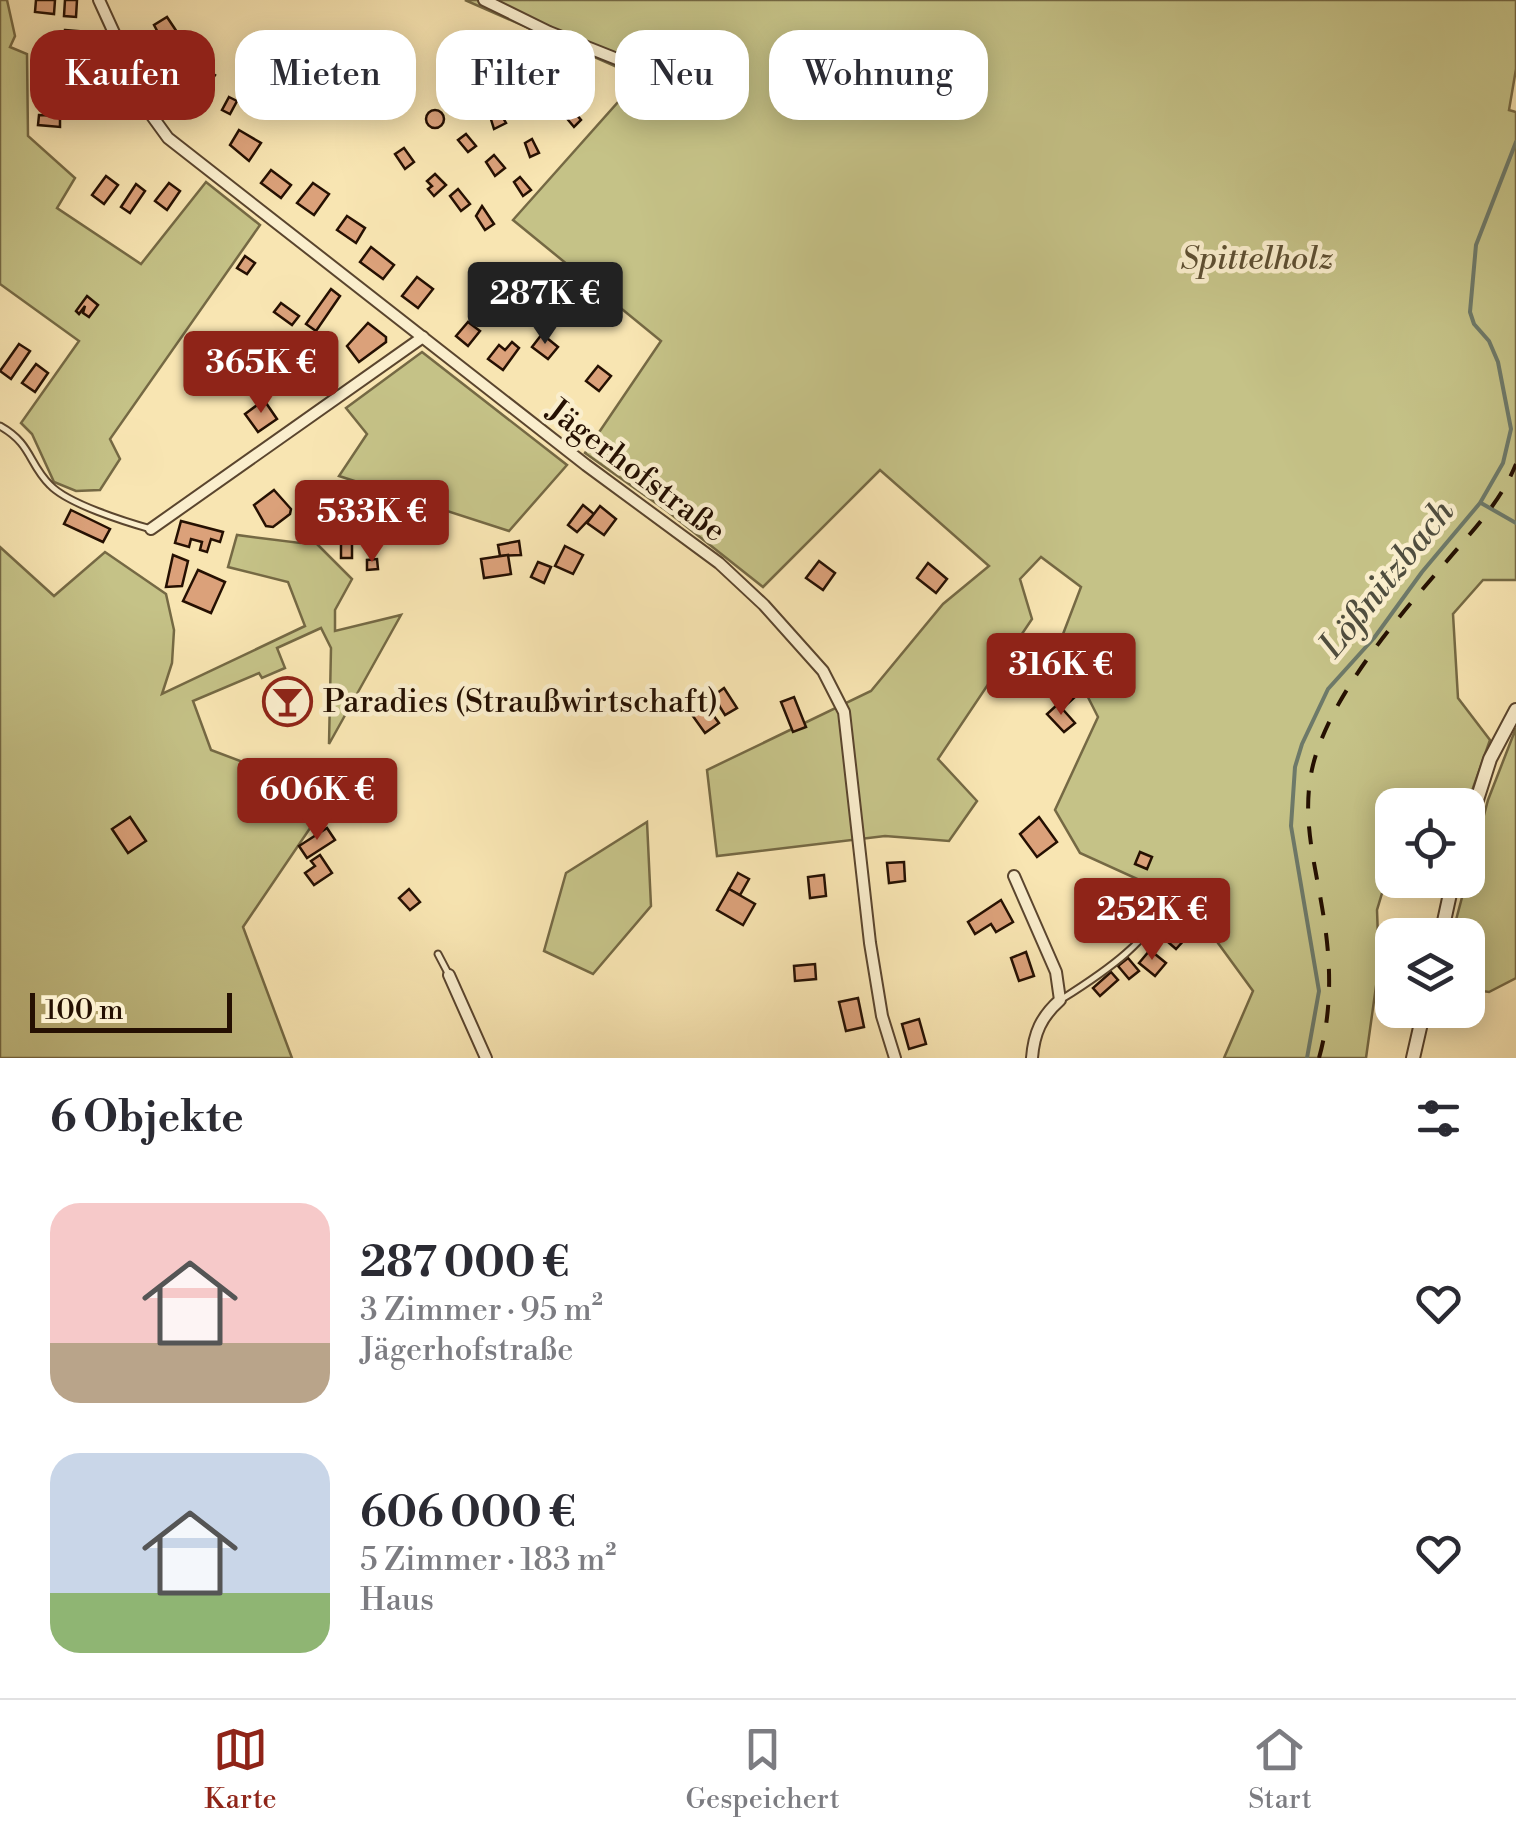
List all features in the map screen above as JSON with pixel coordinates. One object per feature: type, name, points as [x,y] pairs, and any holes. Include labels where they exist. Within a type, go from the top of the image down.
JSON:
[{"type":"street","name":"Jägerhofstraße","points":[[99,0],[152,116],[168,138],[718,563],[764,605],[822,671],[844,712],[870,943],[882,1016],[895,1058]]},
{"type":"street","points":[[484,0],[615,59]]},
{"type":"street","points":[[151,528],[423,337]]},
{"type":"street","points":[[1479,788],[1516,710]]},
{"type":"street","points":[[1014,876],[1056,972],[1060,1000],[1047,1011],[1036,1029],[1032,1058]]},
{"type":"street","points":[[449,975],[486,1058]]},
{"type":"street","points":[[1413,1058],[1420,1028]]},
{"type":"lane","points":[[0,426],[23,442],[51,487],[132,524],[151,528]]},
{"type":"lane","points":[[1060,1000],[1109,970],[1147,934],[1173,892]]},
{"type":"lane","points":[[438,954],[449,975]]},
{"type":"green space","points":[[0,0],[7,0],[15,36],[10,47],[27,54],[28,136],[75,178],[57,208],[141,264],[206,182],[260,225],[110,439],[120,459],[100,490],[76,491],[54,482],[32,434],[21,423],[79,341],[0,284]]},
{"type":"green space","name":"Spittelholz","points":[[465,0],[1516,0],[1516,69],[1509,110],[1516,112],[1516,580],[1483,580],[1453,614],[1458,698],[1490,740],[1473,788],[1375,788],[1375,898],[1381,898],[1375,918],[1375,994],[1366,1058],[1224,1058],[1253,991],[1188,902],[1080,853],[1055,810],[1098,717],[1060,642],[1081,587],[1041,557],[1020,579],[1032,619],[938,759],[977,801],[949,841],[885,836],[717,856],[707,770],[871,691],[943,604],[989,566],[880,470],[763,587],[585,453],[661,341],[513,220],[615,105],[615,120],[749,120],[749,30],[615,30],[615,66],[595,57],[595,30],[533,30]]},
{"type":"green space","points":[[422,352],[567,465],[509,531],[339,476],[367,434],[346,408]]},
{"type":"green space","points":[[306,533],[352,579],[335,610],[335,631],[401,615],[329,744],[331,648],[321,628],[277,648],[285,668],[262,678],[259,673],[193,701],[211,750],[325,793],[337,802],[323,809],[243,927],[292,1058],[0,1058],[0,547],[54,596],[105,552],[166,594],[174,630],[172,663],[162,694],[305,626],[288,582],[228,567],[237,535],[300,543]]},
{"type":"green space","points":[[1516,728],[1516,978],[1489,992],[1485,991],[1485,918],[1457,918],[1462,898],[1485,898],[1488,800]]},
{"type":"green space","points":[[647,822],[651,906],[593,974],[544,951],[566,873]]},
{"type":"building","points":[[36,0],[55,0],[54,14],[35,12]]},
{"type":"building","points":[[65,0],[77,0],[76,17],[64,16]]},
{"type":"building","points":[[167,17],[176,30],[157,30],[154,25]]},
{"type":"building","points":[[229,97],[235,100],[230,114],[222,110]]},
{"type":"building","points":[[435,110],[436,120],[444,120],[435,128],[426,119]]},
{"type":"building","points":[[38,120],[60,120],[60,127],[38,125]]},
{"type":"building","points":[[491,120],[504,120],[506,123],[494,129]]},
{"type":"building","points":[[239,130],[261,143],[249,161],[230,145]]},
{"type":"building","points":[[466,134],[476,146],[468,152],[458,140]]},
{"type":"building","points":[[532,139],[539,153],[530,157],[525,143]]},
{"type":"building","points":[[404,148],[414,162],[405,169],[395,154]]},
{"type":"building","points":[[494,155],[505,168],[495,176],[486,162]]},
{"type":"building","points":[[271,170],[291,185],[281,198],[261,183]]},
{"type":"building","points":[[435,174],[446,185],[434,196],[427,181]]},
{"type":"building","points":[[106,176],[118,185],[104,204],[92,195]]},
{"type":"building","points":[[520,177],[531,190],[523,196],[514,182]]},
{"type":"building","points":[[169,183],[180,191],[167,210],[155,201]]},
{"type":"building","points":[[313,183],[329,194],[314,215],[297,203]]},
{"type":"building","points":[[136,184],[145,191],[130,213],[121,207]]},
{"type":"building","points":[[458,189],[470,204],[461,211],[450,196]]},
{"type":"building","points":[[482,206],[494,224],[485,230],[476,216]]},
{"type":"building","points":[[347,216],[365,228],[356,243],[337,230]]},
{"type":"building","points":[[371,247],[394,265],[383,279],[360,262]]},
{"type":"building","points":[[245,256],[255,263],[247,274],[237,268]]},
{"type":"building","points":[[417,277],[433,289],[418,308],[402,296]]},
{"type":"building","points":[[331,289],[340,296],[316,331],[306,324]]},
{"type":"building","points":[[87,296],[98,305],[89,317],[83,313],[85,306],[79,314],[76,311]]},
{"type":"building","points":[[281,303],[299,316],[292,325],[274,312]]},
{"type":"building","points":[[468,322],[480,331],[468,346],[456,336]]},
{"type":"building","points":[[368,323],[386,337],[386,342],[359,362],[347,346]]},
{"type":"building","points":[[542,334],[558,347],[548,359],[532,347]]},
{"type":"building","points":[[512,342],[519,348],[503,370],[488,359],[499,345],[505,350]]},
{"type":"building","points":[[300,343],[310,357],[319,351],[324,358],[314,365],[321,375],[312,382],[291,350]]},
{"type":"building","points":[[19,344],[30,351],[11,379],[0,371]]},
{"type":"building","points":[[225,348],[240,359],[223,382],[208,371]]},
{"type":"building","points":[[36,364],[48,373],[35,392],[22,383]]},
{"type":"building","points":[[598,366],[611,376],[599,391],[586,381]]},
{"type":"building","points":[[210,372],[223,382],[217,389],[204,380]]},
{"type":"building","points":[[264,400],[277,419],[258,432],[245,414]]},
{"type":"building","points":[[274,490],[291,509],[273,527],[266,526],[254,505]]},
{"type":"building","points":[[583,505],[594,514],[577,532],[568,525]]},
{"type":"building","points":[[600,506],[616,519],[604,535],[587,523]]},
{"type":"building","points":[[71,510],[110,529],[103,542],[64,524]]},
{"type":"building","points":[[181,521],[223,532],[220,542],[211,539],[207,552],[200,550],[202,542],[191,539],[189,547],[175,543]]},
{"type":"building","points":[[341,535],[352,535],[352,558],[341,558]]},
{"type":"building","points":[[519,541],[521,555],[500,556],[498,545]]},
{"type":"building","points":[[565,546],[583,555],[573,574],[555,566]]},
{"type":"building","points":[[173,555],[188,561],[182,586],[166,587]]},
{"type":"building","points":[[508,555],[511,574],[484,578],[481,559]]},
{"type":"building","points":[[377,559],[378,569],[367,570],[367,560]]},
{"type":"building","points":[[819,561],[835,573],[823,590],[806,578]]},
{"type":"building","points":[[538,562],[551,567],[544,583],[531,577]]},
{"type":"building","points":[[928,563],[947,579],[936,593],[917,578]]},
{"type":"building","points":[[198,570],[225,582],[211,613],[183,601]]},
{"type":"building","points":[[1029,665],[1039,676],[1049,667],[1075,697],[1065,706],[1045,684],[1033,694],[1016,675]]},
{"type":"building","points":[[724,688],[737,708],[725,715],[713,696]]},
{"type":"building","name":"Paradies (Straußwirtschaft)","points":[[285,691],[298,700],[290,711],[277,703]]},
{"type":"building","points":[[713,696],[719,705],[710,711],[719,723],[705,733],[685,705],[696,697],[702,705]]},
{"type":"building","points":[[794,697],[806,727],[793,732],[781,702]]},
{"type":"building","points":[[1058,704],[1075,723],[1064,732],[1047,714]]},
{"type":"building","points":[[130,817],[146,841],[128,853],[112,829]]},
{"type":"building","points":[[1039,817],[1057,842],[1037,857],[1020,834]]},
{"type":"building","points":[[327,828],[335,840],[307,858],[299,846]]},
{"type":"building","points":[[1140,852],[1152,857],[1147,869],[1135,864]]},
{"type":"building","points":[[320,855],[332,873],[314,885],[305,873],[315,866],[311,861]]},
{"type":"building","points":[[904,862],[905,881],[889,883],[887,863]]},
{"type":"building","points":[[738,873],[749,879],[740,895],[729,889]]},
{"type":"building","points":[[824,875],[826,896],[810,898],[808,877]]},
{"type":"building","points":[[409,889],[420,902],[410,910],[399,898]]},
{"type":"building","points":[[729,889],[755,904],[743,925],[717,910]]},
{"type":"building","points":[[1001,900],[1013,922],[996,932],[991,924],[975,934],[968,922]]},
{"type":"building","points":[[1170,923],[1187,937],[1176,949],[1160,935]]},
{"type":"building","points":[[1150,950],[1166,963],[1155,976],[1139,963]]},
{"type":"building","points":[[1026,952],[1034,976],[1019,981],[1011,958]]},
{"type":"building","points":[[1128,958],[1139,971],[1129,979],[1118,966]]},
{"type":"building","points":[[815,964],[816,979],[795,981],[794,966]]},
{"type":"building","points":[[1111,972],[1118,980],[1100,996],[1093,988]]},
{"type":"building","points":[[858,998],[864,1027],[846,1031],[839,1002]]},
{"type":"building","points":[[919,1019],[926,1044],[909,1049],[902,1024]]},
{"type":"waterway","name":"Lößnitzbach","points":[[1307,1058],[1319,991],[1291,826],[1295,767],[1328,689],[1374,638],[1422,572],[1480,503],[1503,463],[1511,429],[1498,362],[1470,312],[1476,245],[1516,142]]},
{"type":"waterway","points":[[1481,503],[1516,523]]},
{"type":"railway","points":[[1319,1058],[1327,1020],[1329,964],[1308,819],[1313,765],[1335,711],[1369,657],[1485,516],[1516,464]]},
{"type":"place","name":"Paradies (Straußwirtschaft)","points":[[288,701]]}]
